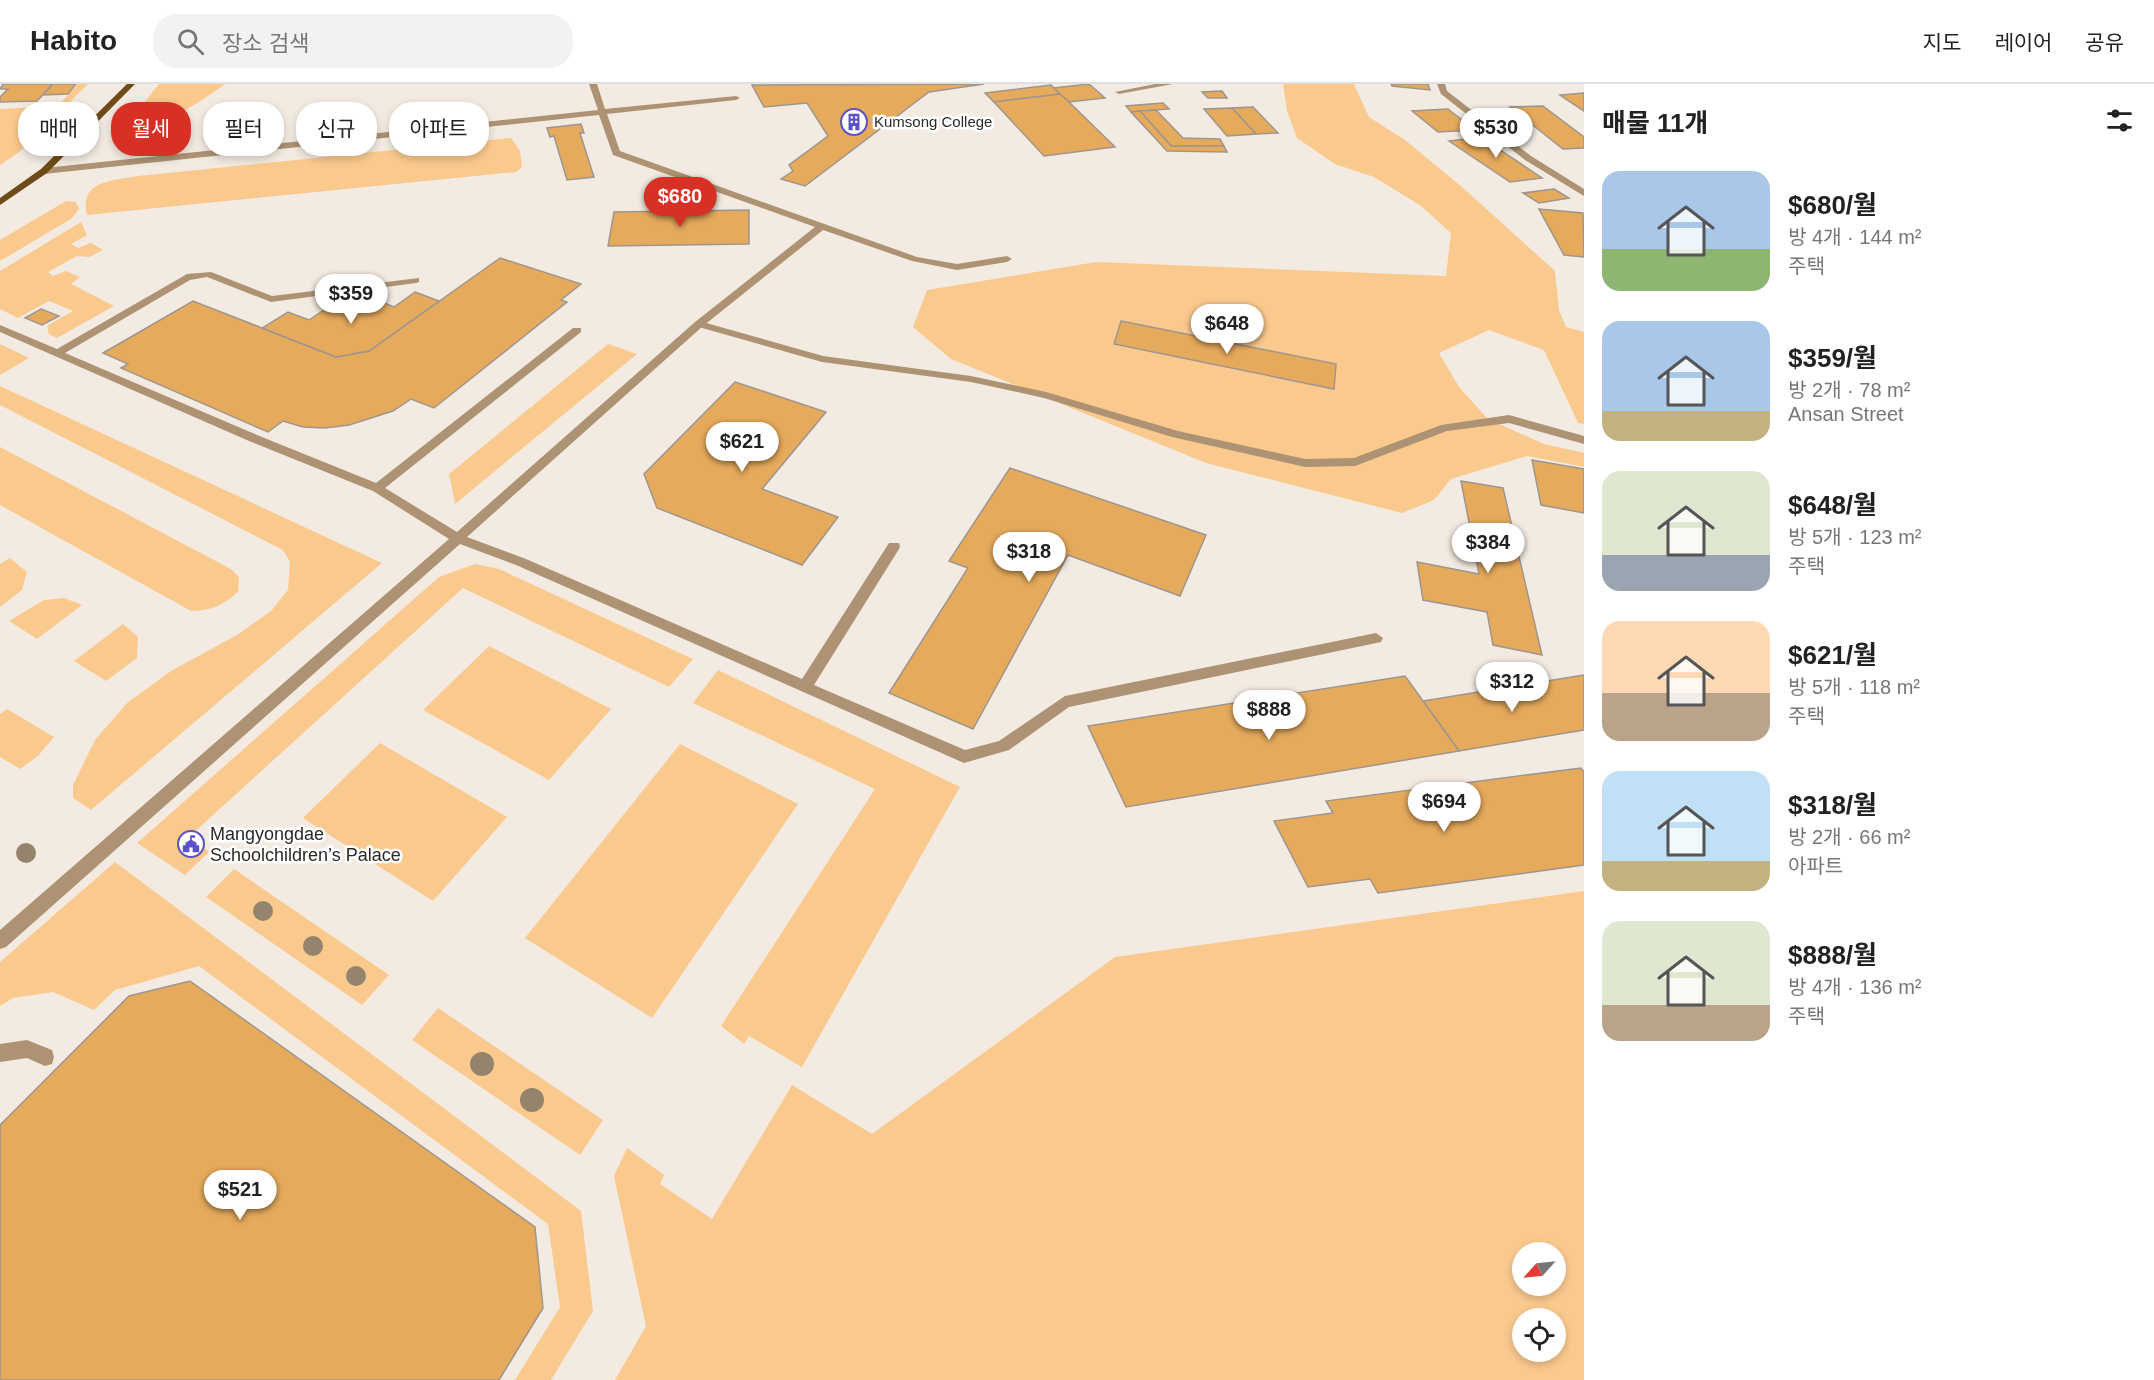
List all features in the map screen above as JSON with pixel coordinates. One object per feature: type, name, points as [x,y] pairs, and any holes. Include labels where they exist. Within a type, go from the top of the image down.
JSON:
[{"type":"main road","points":[[0,202],[44,171],[130,84]]},
{"type":"street","points":[[593,84],[616,153],[915,259],[957,267],[1007,259]]},
{"type":"street","points":[[1119,92],[1169,84]]},
{"type":"street","points":[[1441,84],[1444,92],[1528,158],[1584,193]]},
{"type":"street","points":[[44,171],[736,98]]},
{"type":"street","points":[[0,941],[699,324],[822,226]]},
{"type":"street","points":[[57,353],[187,277],[208,274],[271,300],[416,280]]},
{"type":"street","points":[[699,324],[822,359],[971,379],[1046,395],[1176,434],[1305,463],[1355,462],[1445,428],[1509,419],[1584,440]]},
{"type":"street","points":[[0,328],[253,438],[377,488],[458,538],[521,562],[964,757],[1004,746],[1065,702],[1376,638]]},
{"type":"street","points":[[377,488],[577,330]]},
{"type":"street","points":[[806,687],[894,546]]},
{"type":"street","points":[[0,1053],[27,1050],[45,1057]]},
{"type":"shaded area","points":[[78,84],[88,84],[70,102],[62,102]]},
{"type":"shaded area","points":[[159,84],[225,84],[191,107],[191,102],[145,102]]},
{"type":"shaded area","points":[[1283,84],[1354,84],[1369,117],[1405,140],[1462,187],[1555,271],[1559,310],[1566,327],[1584,332],[1584,424],[1578,423],[1544,350],[1489,330],[1439,353],[1459,387],[1488,419],[1544,444],[1584,453],[1584,467],[1527,456],[1451,479],[1434,500],[1402,513],[1206,463],[951,359],[913,327],[927,290],[1096,262],[1446,276],[1451,233],[1421,206],[1374,177],[1335,164],[1297,138],[1287,111]]},
{"type":"shaded area","points":[[18,108],[18,153],[0,165],[0,109]]},
{"type":"shaded area","points":[[511,138],[520,151],[522,167],[516,172],[87,215],[86,203],[93,189],[100,184],[118,179],[334,156],[377,156],[377,152],[389,150],[389,156],[489,156],[489,140]]},
{"type":"shaded area","points":[[66,201],[76,202],[79,209],[71,219],[0,261],[0,240]]},
{"type":"shaded area","points":[[81,222],[87,235],[71,244],[78,248],[91,243],[103,250],[89,257],[77,256],[48,272],[53,276],[66,271],[80,277],[71,284],[114,306],[57,338],[49,334],[47,326],[73,311],[49,301],[18,318],[0,309],[0,271]]},
{"type":"shaded area","points":[[0,344],[29,358],[0,375]]},
{"type":"shaded area","points":[[608,344],[637,354],[455,504],[449,474]]},
{"type":"shaded area","points":[[0,386],[382,563],[91,810],[73,798],[73,785],[95,740],[127,703],[171,671],[237,635],[271,611],[288,590],[290,562],[283,550],[0,405]]},
{"type":"shaded area","points":[[0,447],[231,569],[239,577],[238,592],[216,606],[191,611],[0,505]]},
{"type":"shaded area","points":[[10,558],[27,572],[22,590],[0,607],[0,564]]},
{"type":"shaded area","points":[[475,564],[499,569],[693,659],[669,687],[463,588],[191,835],[209,852],[185,875],[137,843],[439,577]]},
{"type":"shaded area","points":[[64,598],[82,605],[37,639],[9,621],[44,600]]},
{"type":"shaded area","points":[[123,624],[138,637],[137,658],[106,681],[74,661]]},
{"type":"shaded area","points":[[489,646],[611,709],[549,780],[423,710]]},
{"type":"shaded area","points":[[718,670],[960,787],[802,1067],[749,1036],[744,1044],[721,1026],[875,789],[693,703]]},
{"type":"shaded area","points":[[7,709],[54,737],[38,756],[20,769],[0,757],[0,714]]},
{"type":"shaded area","points":[[380,743],[507,817],[433,901],[303,818]]},
{"type":"shaded area","points":[[680,744],[798,804],[652,1018],[525,938]]},
{"type":"shaded area","points":[[115,862],[581,1211],[593,1311],[551,1380],[515,1380],[560,1307],[548,1224],[199,966],[115,990],[94,1010],[53,992],[13,998],[0,1006],[0,962]]},
{"type":"shaded area","points":[[234,869],[389,975],[362,1005],[206,897]]},
{"type":"shaded area","points":[[1584,891],[1584,1380],[615,1380],[646,1326],[614,1176],[627,1148],[664,1175],[660,1184],[712,1219],[792,1085],[872,1134],[1115,957]]},
{"type":"shaded area","points":[[438,1008],[603,1120],[580,1155],[412,1040]]},
{"type":"building","points":[[3,84],[53,84],[37,101],[0,102],[0,97],[8,89],[0,89]]},
{"type":"building","points":[[53,84],[76,84],[68,94],[43,95]]},
{"type":"building","name":"Kumsong College","points":[[984,84],[929,92],[805,186],[781,179],[793,171],[789,165],[828,136],[807,103],[764,107],[752,85]]},
{"type":"building","points":[[1089,84],[1105,98],[1069,102],[1053,88]]},
{"type":"building","points":[[1391,84],[1428,84],[1430,90],[1392,86]]},
{"type":"building","points":[[1051,85],[1060,94],[994,102],[985,93]]},
{"type":"building","points":[[1222,91],[1227,98],[1208,98],[1202,92]]},
{"type":"building","points":[[1584,93],[1584,111],[1560,95]]},
{"type":"building","points":[[1060,94],[1115,147],[1044,156],[994,102]]},
{"type":"building","points":[[1163,103],[1169,109],[1131,112],[1126,106]]},
{"type":"building","points":[[1543,106],[1584,137],[1584,148],[1563,149],[1510,107]]},
{"type":"building","points":[[1253,107],[1278,133],[1256,134],[1232,108]]},
{"type":"building","points":[[1232,108],[1256,134],[1227,136],[1204,109]]},
{"type":"building","points":[[1448,109],[1475,130],[1438,132],[1412,111]]},
{"type":"building","points":[[1156,110],[1183,138],[1220,139],[1224,146],[1171,146],[1140,111]]},
{"type":"building","points":[[1140,111],[1171,146],[1224,146],[1227,152],[1167,151],[1131,112]]},
{"type":"building","points":[[581,124],[584,133],[580,133],[594,177],[567,180],[554,136],[550,137],[547,128]]},
{"type":"building","points":[[1481,137],[1542,178],[1510,182],[1449,141]]},
{"type":"building","points":[[1554,189],[1569,198],[1539,203],[1523,193]]},
{"type":"building","points":[[1539,209],[1583,213],[1584,257],[1564,255]]},
{"type":"building","points":[[749,210],[749,244],[608,246],[614,212]]},
{"type":"building","points":[[500,258],[581,284],[561,300],[567,302],[434,408],[411,399],[393,411],[349,425],[325,428],[303,427],[283,421],[268,432],[121,368],[128,364],[103,353],[193,301],[336,357],[369,351]]},
{"type":"building","points":[[415,292],[439,301],[369,351],[336,357],[262,328],[288,312],[309,320],[327,308],[377,300],[394,307]]},
{"type":"building","points":[[41,309],[59,316],[42,325],[25,318]]},
{"type":"building","points":[[1121,321],[1336,364],[1334,389],[1114,344]]},
{"type":"building","points":[[735,382],[826,412],[762,489],[838,517],[802,565],[657,508],[644,474]]},
{"type":"building","points":[[1532,460],[1584,469],[1584,513],[1541,505]]},
{"type":"building","points":[[1010,468],[1206,535],[1180,596],[1068,555],[973,729],[889,693],[968,568],[949,561]]},
{"type":"building","points":[[1461,481],[1503,488],[1542,655],[1493,645],[1487,612],[1423,600],[1417,562],[1479,574]]},
{"type":"building","points":[[1584,675],[1584,730],[1459,751],[1423,701]]},
{"type":"building","points":[[1405,676],[1459,751],[1126,807],[1088,726]]},
{"type":"building","points":[[1581,768],[1584,772],[1584,865],[1378,893],[1370,879],[1308,887],[1274,821],[1333,813],[1326,801]]},
{"type":"building","points":[[190,981],[535,1227],[543,1308],[499,1380],[0,1380],[0,1125],[129,996]]},
{"type":"place","name":"Kumsong College","points":[[854,122]]},
{"type":"place","name":"Mangyongdae Schoolchildren’s Palace","points":[[191,844]]}]
